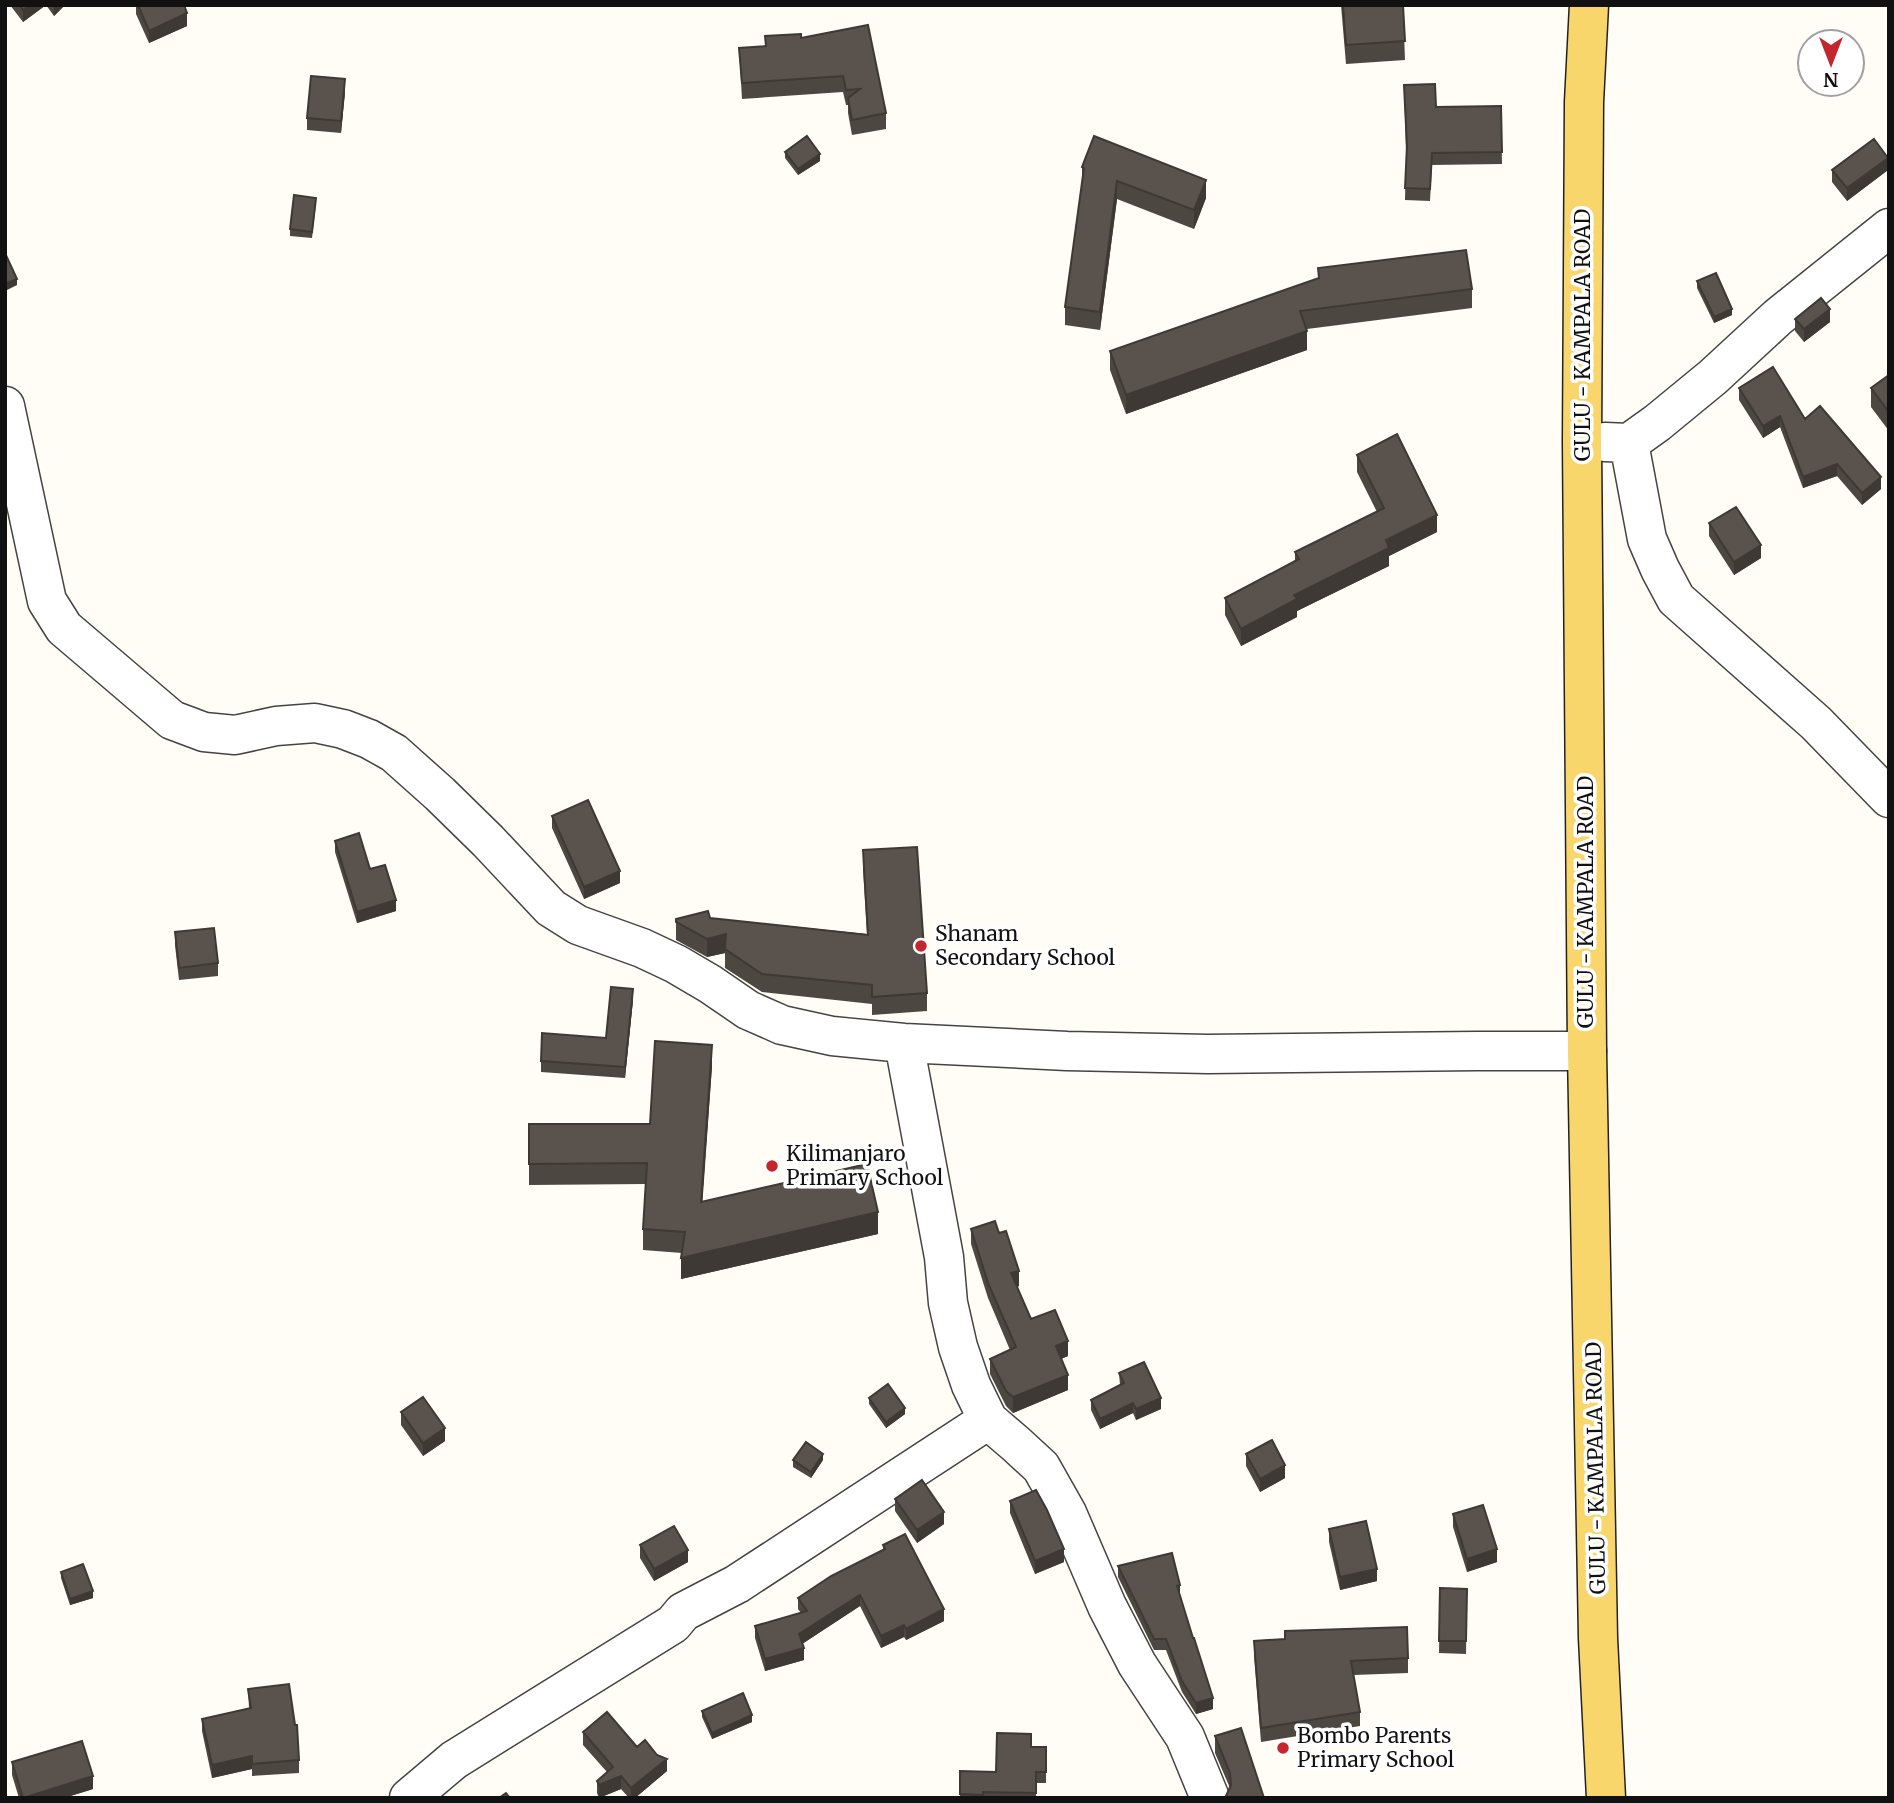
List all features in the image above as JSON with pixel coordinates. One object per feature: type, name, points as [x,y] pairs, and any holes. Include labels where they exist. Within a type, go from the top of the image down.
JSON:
[{"type":"main road","name":"GULU - KAMPALA ROAD","points":[[1590,5],[1584,102],[1582,442],[1587,1051],[1598,1638],[1606,1798]]},
{"type":"street","points":[[1582,442],[1629,443],[1657,424],[1778,317],[1889,228]]},
{"type":"street","points":[[5,406],[47,601],[64,628],[172,720],[204,732],[235,735],[276,726],[315,723],[343,729],[369,739],[394,753],[478,831],[551,908],[578,925],[642,948],[676,964],[748,1010],[782,1025],[832,1036],[904,1043],[1067,1051],[1208,1054],[1587,1051]]},
{"type":"street","points":[[1629,443],[1647,539],[1676,598],[1816,723],[1889,798]]},
{"type":"street","points":[[904,1043],[944,1257],[948,1303],[958,1348],[971,1385],[988,1420],[1041,1468],[1067,1513],[1107,1606],[1137,1664],[1185,1737],[1210,1798]]},
{"type":"street","points":[[408,1798],[454,1760],[673,1624],[683,1612],[737,1584],[988,1420]]},
{"type":"building","points":[[138,5],[184,5],[187,13],[149,31]]},
{"type":"building","points":[[1343,5],[1403,5],[1405,41],[1346,45]]},
{"type":"building","points":[[868,25],[886,113],[852,120],[848,98],[860,89],[846,90],[843,76],[742,83],[739,48],[766,46],[765,36],[801,34],[801,38]]},
{"type":"building","points":[[311,76],[345,79],[341,121],[307,118]]},
{"type":"building","points":[[1435,84],[1436,107],[1501,106],[1502,152],[1432,153],[1430,189],[1405,188],[1407,146],[1404,85]]},
{"type":"building","points":[[807,136],[820,154],[798,169],[785,152]]},
{"type":"building","points":[[1094,136],[1206,180],[1194,210],[1117,181],[1100,312],[1065,307],[1084,168],[1082,167]]},
{"type":"building","points":[[1874,139],[1888,158],[1847,188],[1832,170]]},
{"type":"building","points":[[294,195],[316,198],[312,232],[290,229]]},
{"type":"building","points":[[1466,250],[1472,289],[1300,311],[1307,331],[1126,395],[1110,351],[1319,278],[1318,268]]},
{"type":"building","points":[[5,253],[17,279],[5,284]]},
{"type":"building","points":[[1716,273],[1732,309],[1714,317],[1697,281]]},
{"type":"building","points":[[1821,298],[1830,309],[1804,329],[1795,319]]},
{"type":"building","points":[[1773,367],[1805,419],[1820,406],[1881,477],[1862,493],[1837,464],[1803,477],[1780,416],[1763,426],[1739,388]]},
{"type":"building","points":[[1889,375],[1889,412],[1871,388]]},
{"type":"building","points":[[1397,434],[1437,515],[1386,540],[1389,548],[1294,595],[1297,599],[1241,629],[1225,598],[1299,559],[1295,552],[1384,508],[1357,455]]},
{"type":"building","points":[[1736,507],[1761,545],[1734,562],[1709,523]]},
{"type":"building","points":[[588,800],[620,871],[584,887],[552,816]]},
{"type":"building","points":[[359,833],[370,869],[385,865],[396,900],[357,912],[335,841]]},
{"type":"building","points":[[917,847],[927,993],[872,997],[872,985],[762,974],[725,949],[726,934],[707,939],[676,922],[676,919],[708,911],[710,918],[868,935],[863,850]]},
{"type":"building","points":[[214,928],[218,963],[179,968],[175,932]]},
{"type":"building","points":[[611,987],[633,989],[625,1067],[541,1061],[542,1033],[606,1038]]},
{"type":"building","points":[[655,1041],[712,1045],[701,1202],[867,1164],[878,1212],[681,1258],[685,1232],[643,1229],[647,1163],[529,1164],[529,1124],[650,1124]]},
{"type":"building","points":[[995,1221],[999,1233],[1006,1231],[1019,1271],[1011,1273],[1031,1319],[1055,1310],[1068,1341],[1056,1346],[1068,1375],[1013,1397],[1006,1391],[990,1359],[1016,1347],[988,1283],[971,1229]]},
{"type":"building","points":[[1144,1362],[1161,1398],[1136,1409],[1133,1403],[1100,1419],[1091,1400],[1124,1383],[1119,1373]]},
{"type":"building","points":[[888,1384],[905,1408],[886,1422],[869,1398]]},
{"type":"building","points":[[423,1397],[445,1428],[423,1443],[401,1412]]},
{"type":"building","points":[[1272,1440],[1285,1465],[1260,1479],[1246,1454]]},
{"type":"building","points":[[806,1442],[823,1454],[811,1472],[793,1460]]},
{"type":"building","points":[[922,1480],[944,1512],[917,1530],[895,1499]]},
{"type":"building","points":[[1036,1490],[1064,1549],[1035,1561],[1010,1501]]},
{"type":"building","points":[[1483,1505],[1497,1549],[1467,1559],[1453,1514]]},
{"type":"building","points":[[1366,1521],[1377,1569],[1340,1577],[1329,1529]]},
{"type":"building","points":[[674,1526],[688,1550],[654,1569],[640,1545]]},
{"type":"building","points":[[905,1534],[944,1609],[906,1629],[904,1625],[881,1636],[860,1595],[799,1634],[804,1648],[765,1659],[755,1626],[807,1611],[798,1598],[831,1576],[885,1549],[883,1545]]},
{"type":"building","points":[[1172,1553],[1180,1585],[1177,1586],[1213,1698],[1196,1703],[1182,1681],[1166,1639],[1154,1639],[1118,1566]]},
{"type":"building","points":[[83,1564],[93,1591],[70,1599],[61,1572]]},
{"type":"building","points":[[1440,1588],[1467,1589],[1466,1641],[1439,1641]]},
{"type":"building","points":[[1407,1627],[1408,1658],[1351,1661],[1360,1712],[1261,1728],[1254,1641],[1285,1639],[1285,1631]]},
{"type":"building","points":[[289,1684],[297,1725],[299,1760],[252,1764],[252,1756],[212,1765],[202,1719],[251,1708],[248,1689]]},
{"type":"building","points":[[743,1693],[752,1715],[712,1733],[702,1711]]},
{"type":"building","points":[[607,1712],[637,1747],[645,1740],[657,1755],[667,1759],[631,1788],[621,1776],[599,1785],[597,1781],[613,1767],[583,1732]]},
{"type":"building","points":[[1241,1728],[1264,1798],[1226,1796],[1231,1785],[1230,1773],[1215,1736]]},
{"type":"building","points":[[997,1733],[1031,1734],[1031,1747],[1046,1747],[1046,1772],[1036,1772],[1036,1793],[960,1794],[960,1771],[996,1772]]},
{"type":"building","points":[[82,1741],[93,1776],[23,1798],[12,1762]]},
{"type":"place","name":"Shanam Secondary School","points":[[921,946]]},
{"type":"place","name":"Kilimanjaro Primary School","points":[[772,1166]]},
{"type":"place","name":"Bombo Parents Primary School","points":[[1283,1748]]}]
